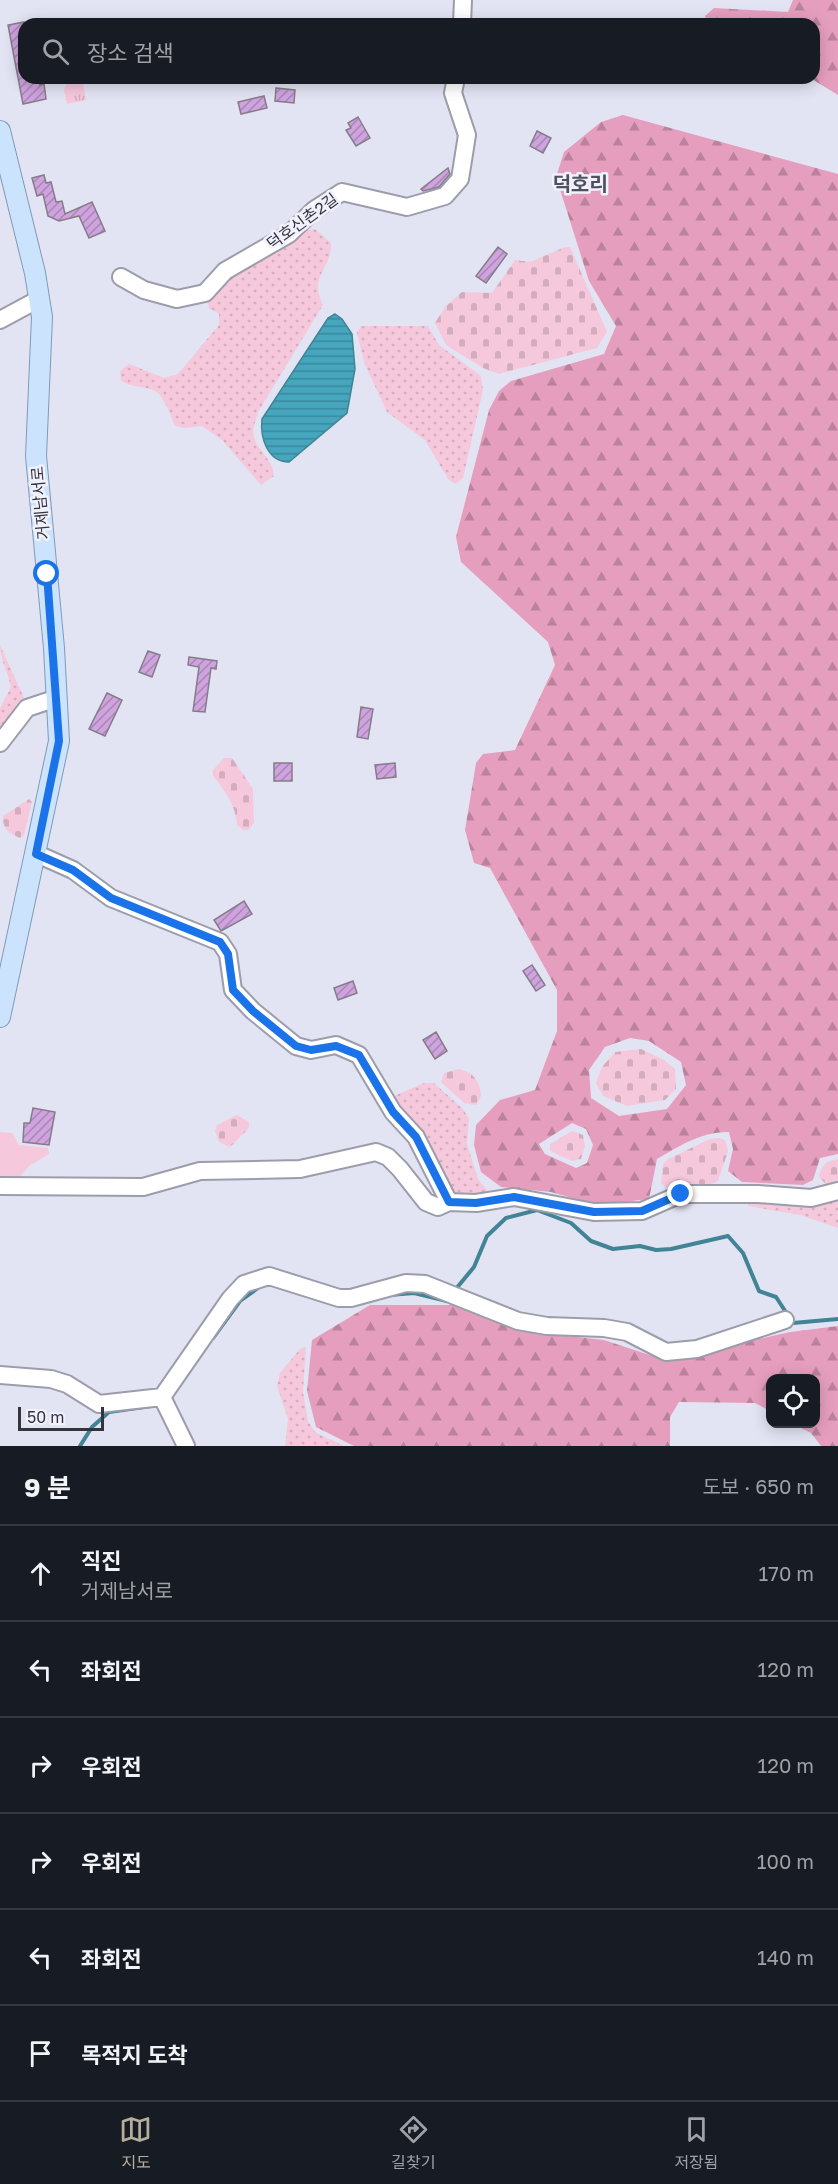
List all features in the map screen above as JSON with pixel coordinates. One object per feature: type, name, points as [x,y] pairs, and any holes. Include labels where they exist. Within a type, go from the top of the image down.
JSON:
[{"type":"main road","name":"거제남서로","points":[[0,131],[35,273],[42,317],[36,456],[59,741],[0,1017]]},
{"type":"street","points":[[462,18],[463,0]]},
{"type":"street","name":"덕호신촌2길","points":[[122,277],[144,290],[177,299],[205,293],[225,271],[289,234],[314,210],[342,192],[407,207],[445,196],[460,178],[467,135],[453,93],[455,84]]},
{"type":"street","points":[[0,320],[39,299]]},
{"type":"street","points":[[0,743],[27,708],[57,698]]},
{"type":"street","points":[[36,854],[73,870],[111,898],[220,942],[228,954],[233,990],[253,1011],[296,1046],[311,1050],[336,1046],[359,1055],[393,1112],[416,1137],[449,1202]]},
{"type":"street","points":[[0,1186],[143,1187],[200,1172],[300,1169],[376,1152],[388,1157],[426,1202],[438,1207],[449,1202],[476,1203],[514,1197],[594,1212],[642,1211],[681,1194],[758,1194],[811,1198],[838,1191]]},
{"type":"street","points":[[0,1375],[51,1379],[67,1384],[99,1404],[162,1397],[230,1299],[244,1284],[269,1276],[339,1298],[351,1298],[406,1283],[425,1284],[446,1290],[518,1321],[547,1326],[604,1328],[627,1332],[666,1352],[697,1349],[785,1320]]},
{"type":"street","points":[[162,1397],[186,1446]]},
{"type":"green space","points":[[793,0],[838,0],[838,95],[820,84],[820,18],[706,18],[705,16],[714,8],[788,12]]},
{"type":"green space","points":[[67,84],[83,84],[86,100],[67,104],[64,90]]},
{"type":"green space","points":[[623,115],[838,174],[838,1154],[820,1158],[813,1180],[803,1185],[742,1182],[728,1171],[733,1149],[729,1132],[719,1132],[692,1140],[657,1159],[649,1199],[597,1205],[551,1192],[501,1187],[481,1172],[474,1145],[476,1125],[500,1100],[535,1090],[557,1031],[557,990],[490,868],[474,863],[465,830],[476,763],[483,754],[515,750],[555,665],[548,642],[461,562],[456,537],[489,410],[499,391],[511,381],[604,354],[616,326],[589,281],[556,177],[564,152],[601,122]],"holes":[[[630,1038],[649,1041],[681,1062],[686,1085],[667,1109],[619,1116],[591,1098],[589,1070],[605,1047]],[[572,1123],[586,1129],[593,1145],[587,1163],[576,1168],[545,1154],[539,1144]]]},
{"type":"green space","points":[[315,229],[331,243],[328,260],[318,286],[323,305],[258,412],[253,430],[254,438],[271,464],[274,476],[261,485],[222,440],[202,426],[185,428],[175,426],[166,405],[157,392],[121,381],[120,371],[129,364],[164,378],[178,374],[219,325],[219,314],[209,308],[208,301],[231,275],[285,246],[307,230]]},
{"type":"green space","points":[[570,247],[607,332],[597,348],[499,374],[483,368],[446,345],[435,323],[445,307],[462,292],[492,293],[515,260],[530,262]]},
{"type":"green space","points":[[361,326],[428,326],[439,345],[481,376],[483,390],[463,478],[455,484],[448,479],[425,440],[387,412],[365,365],[357,333]]},
{"type":"green space","points":[[0,645],[25,700],[0,737],[0,708],[11,687],[1,656]]},
{"type":"green space","points":[[224,758],[232,758],[253,789],[254,823],[248,830],[243,830],[237,825],[232,805],[213,776],[213,770]]},
{"type":"green space","points":[[29,799],[32,802],[24,835],[20,838],[7,830],[3,816]]},
{"type":"green space","points":[[641,1049],[664,1060],[675,1069],[676,1089],[665,1100],[627,1106],[603,1096],[596,1083],[602,1067],[615,1052]]},
{"type":"green space","points":[[459,1069],[472,1075],[478,1082],[481,1096],[476,1105],[464,1103],[441,1082],[444,1073]]},
{"type":"green space","points":[[424,1083],[434,1083],[463,1109],[469,1119],[467,1144],[478,1179],[487,1190],[486,1195],[457,1195],[451,1192],[393,1102],[394,1096]]},
{"type":"green space","points":[[237,1115],[249,1122],[249,1128],[230,1147],[219,1142],[215,1131],[217,1125]]},
{"type":"green space","points":[[572,1131],[583,1135],[585,1146],[581,1159],[572,1161],[550,1151],[550,1144]]},
{"type":"green space","points":[[0,1132],[12,1133],[19,1145],[48,1148],[49,1154],[29,1166],[18,1179],[0,1179]]},
{"type":"green space","points":[[710,1139],[725,1140],[728,1151],[718,1181],[710,1185],[667,1188],[661,1183],[663,1164],[668,1159]]},
{"type":"green space","points":[[838,1159],[838,1184],[828,1186],[819,1177],[821,1169],[827,1162]]},
{"type":"green space","points":[[838,1201],[838,1228],[800,1215],[748,1206],[748,1202],[804,1205]]},
{"type":"green space","points":[[370,1305],[460,1305],[542,1333],[604,1340],[665,1360],[790,1332],[838,1326],[838,1446],[821,1446],[811,1433],[801,1428],[820,1428],[820,1374],[766,1374],[766,1409],[755,1403],[679,1402],[670,1417],[670,1446],[354,1446],[316,1427],[307,1391],[312,1340]]},
{"type":"green space","points":[[306,1347],[303,1392],[308,1421],[315,1432],[344,1446],[285,1446],[288,1419],[277,1386],[280,1373],[300,1349]]},
{"type":"water","points":[[335,314],[342,319],[352,334],[355,369],[347,413],[289,462],[281,461],[275,458],[266,447],[262,433],[262,419],[328,318]]},
{"type":"building","points":[[18,23],[18,78],[8,25]]},
{"type":"building","points":[[19,84],[44,84],[46,99],[23,104]]},
{"type":"building","points":[[276,88],[295,90],[294,103],[275,101]]},
{"type":"building","points":[[264,96],[267,108],[241,114],[238,102]]},
{"type":"building","points":[[358,117],[370,138],[356,146],[346,130],[351,128],[348,123]]},
{"type":"building","points":[[537,131],[551,138],[543,153],[530,146]]},
{"type":"building","points":[[448,168],[450,174],[439,187],[423,191],[421,189]]},
{"type":"building","points":[[44,175],[46,183],[51,182],[56,202],[62,201],[65,214],[92,202],[105,231],[89,238],[79,216],[59,221],[48,216],[43,194],[37,196],[32,178]]},
{"type":"building","points":[[498,247],[507,254],[486,283],[476,276]]},
{"type":"building","points":[[148,651],[160,655],[152,677],[139,672]]},
{"type":"building","points":[[189,657],[217,661],[216,669],[211,668],[205,712],[193,711],[199,667],[188,665]]},
{"type":"building","points":[[107,693],[122,700],[105,736],[89,729]]},
{"type":"building","points":[[361,707],[373,709],[368,739],[357,737]]},
{"type":"building","points":[[274,763],[292,763],[292,781],[274,781]]},
{"type":"building","points":[[395,763],[396,777],[377,779],[375,765]]},
{"type":"building","points":[[244,901],[252,914],[221,931],[214,920]]},
{"type":"building","points":[[532,965],[545,985],[536,991],[523,971]]},
{"type":"building","points":[[353,981],[357,993],[338,1000],[334,988]]},
{"type":"building","points":[[436,1032],[447,1051],[435,1059],[423,1040]]},
{"type":"building","points":[[33,1108],[55,1112],[49,1145],[23,1142],[24,1123],[30,1123]]},
{"type":"waterway","points":[[455,1290],[474,1267],[487,1236],[506,1218],[537,1210],[571,1223],[591,1241],[613,1249],[640,1246],[656,1250],[671,1249],[728,1236],[743,1253],[759,1291],[776,1297],[793,1323],[838,1319]]},
{"type":"waterway","points":[[213,1338],[240,1301],[258,1288]]},
{"type":"waterway","points":[[389,1295],[414,1293],[447,1301]]},
{"type":"waterway","points":[[80,1446],[92,1427],[109,1412],[158,1405]]},
{"type":"district","name":"덕호리","points":[[580,183]]},
{"type":"route","points":[[47,574],[59,741],[36,854],[73,870],[111,898],[220,942],[228,954],[233,990],[253,1011],[296,1046],[311,1050],[336,1046],[347,1048],[359,1055],[393,1112],[416,1137],[429,1167],[449,1202],[476,1203],[514,1197],[594,1212],[642,1211],[681,1194]]}]
